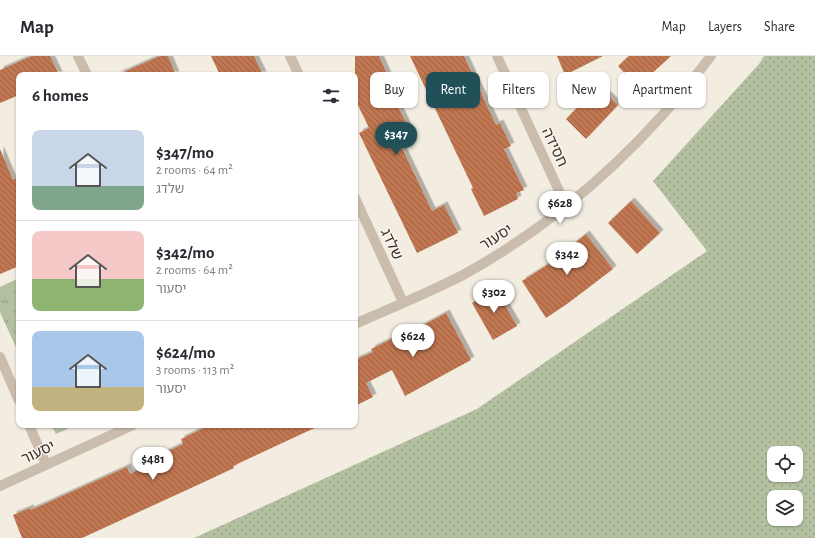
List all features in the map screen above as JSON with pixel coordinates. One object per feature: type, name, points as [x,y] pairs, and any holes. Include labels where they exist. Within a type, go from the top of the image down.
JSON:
[{"type":"street","points":[[78,56],[85,72]]},
{"type":"street","points":[[290,56],[298,72]]},
{"type":"street","name":"חסידה","points":[[497,56],[566,206]]},
{"type":"street","name":"יסעור","points":[[358,323],[461,276],[500,253],[544,224],[594,184],[674,105],[712,56]]},
{"type":"street","name":"שלדג","points":[[358,205],[402,302]]},
{"type":"street","points":[[0,358],[16,394]]},
{"type":"street","points":[[30,428],[46,464]]},
{"type":"street","name":"יסעור","points":[[0,486],[126,428]]},
{"type":"green space","points":[[764,56],[815,56],[815,538],[194,538],[477,409],[707,251],[653,181],[759,64]]},
{"type":"green space","points":[[16,279],[16,347],[0,312],[0,287]]},
{"type":"green space","points":[[53,428],[69,428],[56,434]]},
{"type":"building","points":[[32,56],[50,56],[58,72],[16,72],[16,96],[0,103],[0,70]]},
{"type":"building","points":[[160,56],[168,56],[175,72],[124,72]]},
{"type":"building","points":[[211,56],[254,56],[262,72],[219,72]]},
{"type":"building","points":[[355,56],[379,56],[386,72],[370,72],[370,108],[399,108],[412,136],[399,142],[432,211],[444,205],[458,233],[417,253],[359,133],[369,128],[358,105],[358,72],[355,72]]},
{"type":"building","points":[[410,56],[464,56],[471,72],[426,72],[426,90]]},
{"type":"building","points":[[557,56],[603,56],[571,72],[564,72]]},
{"type":"building","points":[[629,56],[671,56],[653,72],[623,72],[618,66]]},
{"type":"building","points":[[480,90],[496,125],[500,123],[511,146],[504,149],[524,190],[516,193],[518,199],[484,216],[471,189],[473,188],[435,108],[480,108]]},
{"type":"building","points":[[610,97],[618,105],[586,139],[566,119],[577,108],[610,108]]},
{"type":"building","points":[[0,149],[13,180],[16,178],[16,267],[0,274]]},
{"type":"building","points":[[631,201],[660,233],[637,254],[608,223]]},
{"type":"building","points":[[586,234],[613,269],[546,318],[522,281],[563,255],[562,253]]},
{"type":"building","points":[[496,289],[517,326],[493,340],[472,303]]},
{"type":"building","points":[[446,313],[471,360],[405,396],[392,370],[366,383],[373,397],[358,404],[358,359],[373,352],[371,349],[402,334],[403,336]]},
{"type":"building","points":[[204,428],[315,428],[233,466],[234,468],[82,538],[22,538],[13,515],[30,508],[31,510],[127,467],[130,474],[158,461],[156,457],[183,444],[181,439]]}]
